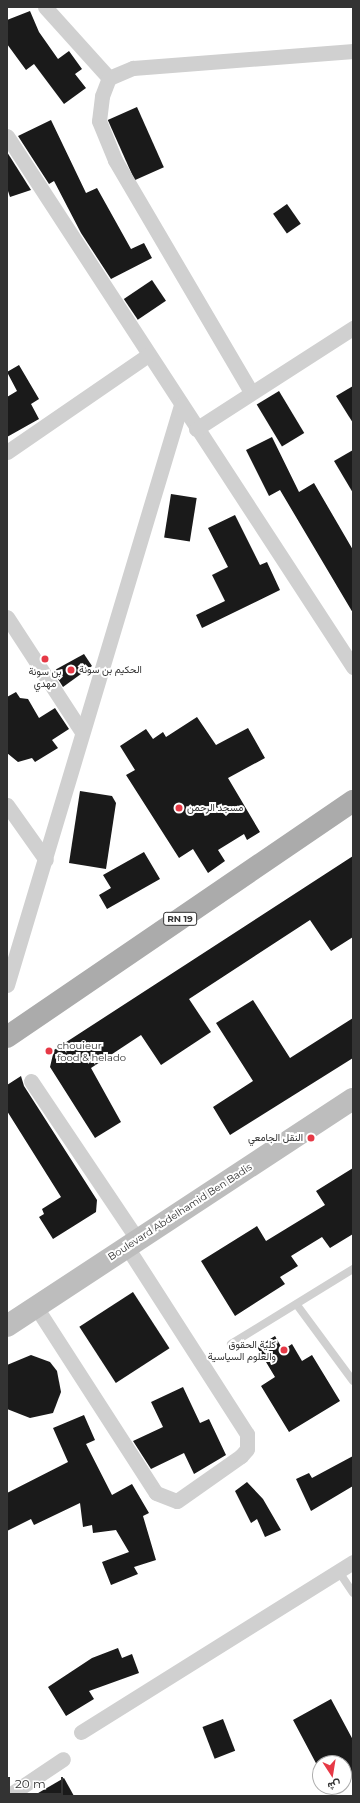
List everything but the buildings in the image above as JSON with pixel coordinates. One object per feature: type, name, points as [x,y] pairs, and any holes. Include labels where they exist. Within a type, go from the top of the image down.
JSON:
[{"type":"main road","name":"RN 19","points":[[7,1037],[353,801]]},
{"type":"main road","name":"Boulevard Abdelhamid Ben Badis","points":[[7,1326],[352,1102]]},
{"type":"street","points":[[45,7],[109,78]]},
{"type":"street","points":[[250,392],[103,134],[98,111],[109,78],[122,70],[153,66],[353,51]]},
{"type":"street","points":[[7,136],[196,429],[353,667]]},
{"type":"street","points":[[196,429],[250,392],[353,328]]},
{"type":"street","points":[[7,452],[148,355]]},
{"type":"street","points":[[7,985],[46,860],[82,732],[181,405]]},
{"type":"street","points":[[7,617],[82,732]]},
{"type":"street","points":[[7,804],[46,860]]},
{"type":"street","points":[[31,1081],[133,1244],[247,1434],[247,1449],[241,1456],[177,1501],[156,1493],[36,1306]]},
{"type":"street","points":[[81,1732],[353,1562]]},
{"type":"street","points":[[8,1796],[63,1759]]},
{"type":"lane","points":[[231,1344],[297,1305],[353,1269]]},
{"type":"lane","points":[[297,1305],[353,1381]]},
{"type":"lane","points":[[339,1572],[353,1593]]},
{"type":"place","name":"بن سونة مهدي","points":[[45,659]]},
{"type":"place","name":"الحكيم بن سونة","points":[[71,670]]},
{"type":"place","name":"مسجد الرحمن","points":[[179,808]]},
{"type":"place","name":"chouieur food & helado","points":[[49,1051]]},
{"type":"place","name":"النقل الجامعي","points":[[311,1138]]},
{"type":"place","name":"كلية الحقوق والعلوم السياسية","points":[[284,1350]]}]
